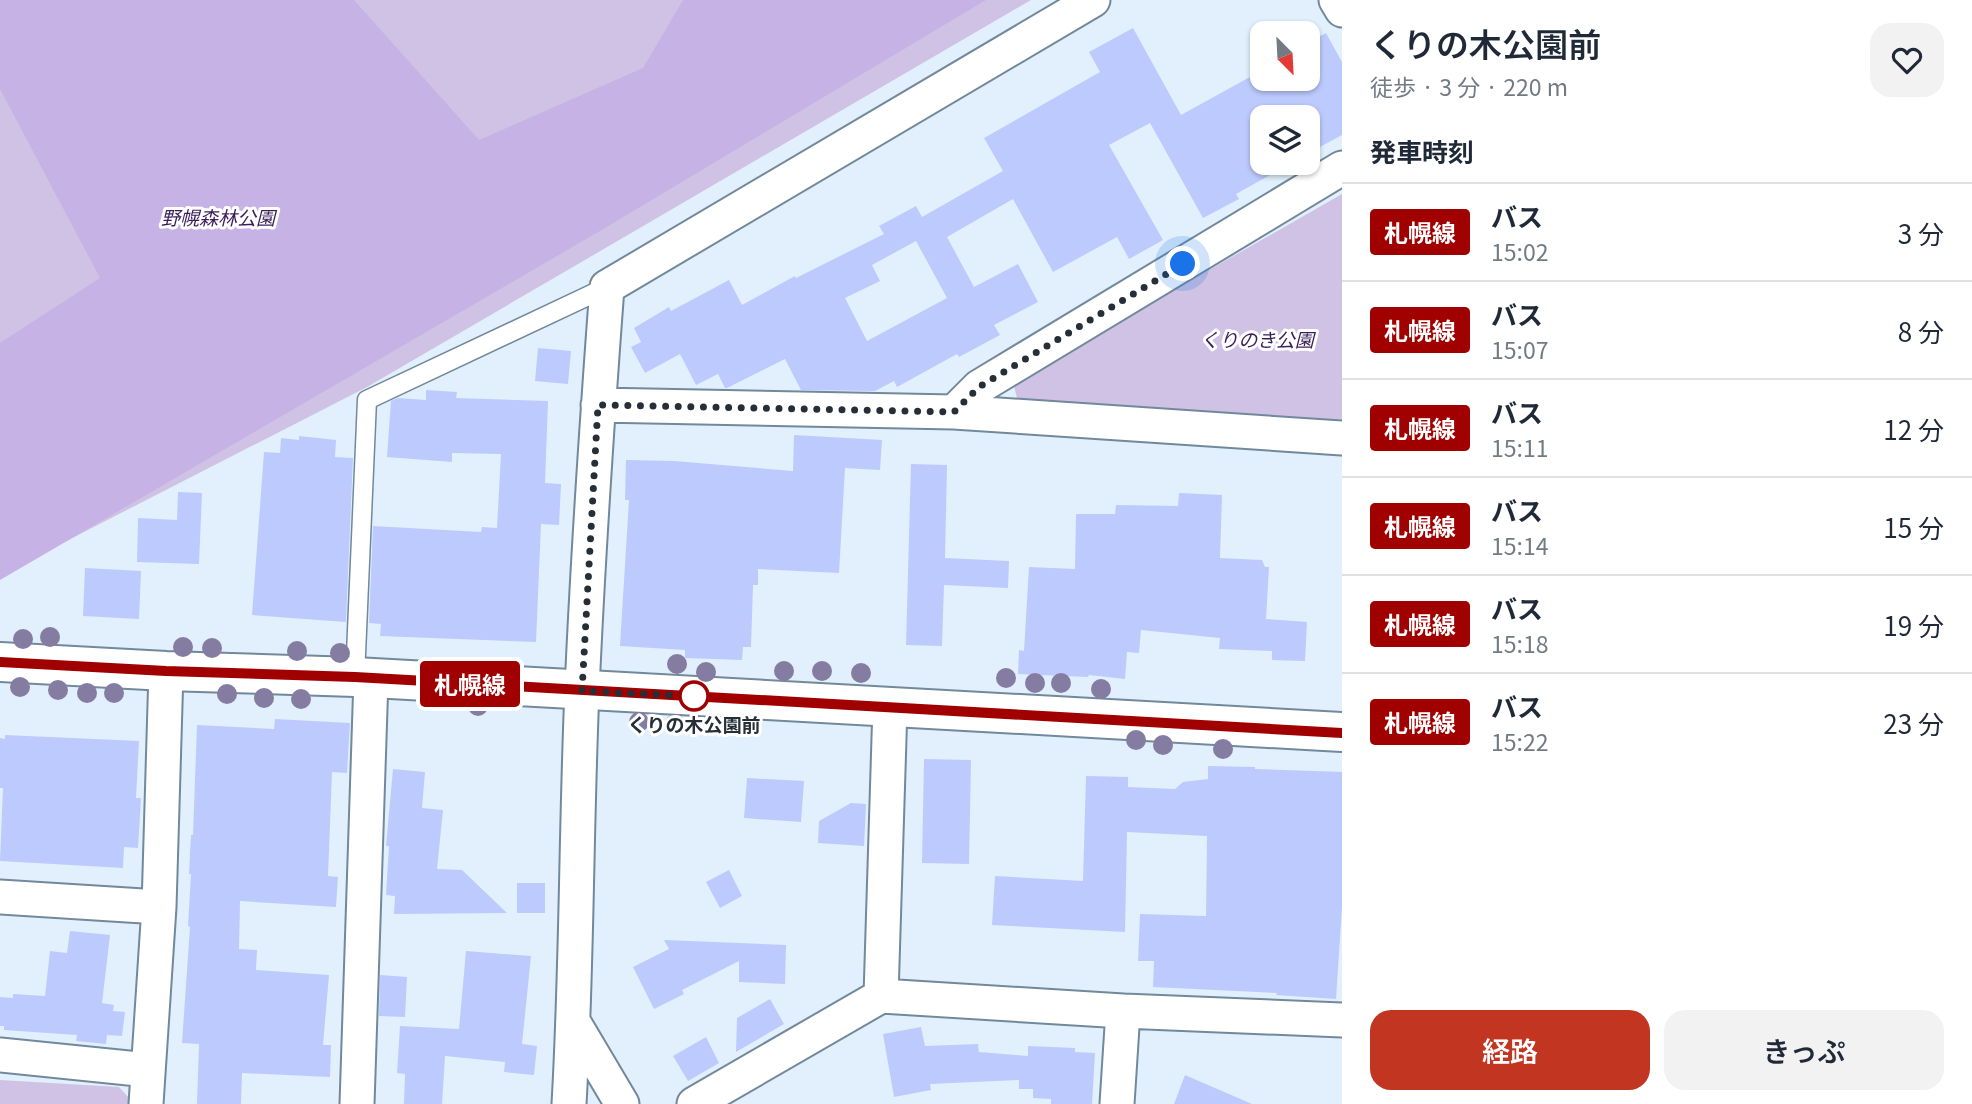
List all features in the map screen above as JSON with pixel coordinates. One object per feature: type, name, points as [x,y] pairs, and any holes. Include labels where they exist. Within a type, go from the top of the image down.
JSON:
[{"type":"street","points":[[569,1104],[574,1023],[582,691],[607,287],[1093,0]]},
{"type":"street","points":[[1336,0],[1342,10]]},
{"type":"street","points":[[954,412],[979,387],[1342,168]]},
{"type":"street","points":[[598,405],[954,412],[1342,438]]},
{"type":"street","points":[[0,662],[363,678],[1342,733]]},
{"type":"street","points":[[146,1104],[159,907],[166,671]]},
{"type":"street","points":[[357,1104],[363,678]]},
{"type":"street","points":[[881,996],[890,706]]},
{"type":"street","points":[[0,897],[159,907]]},
{"type":"street","points":[[694,1104],[881,996],[1123,1011],[1342,1020]]},
{"type":"street","points":[[1117,1104],[1123,1011]]},
{"type":"street","points":[[574,1023],[622,1104]]},
{"type":"street","points":[[0,1055],[148,1070]]},
{"type":"lane","points":[[363,678],[367,400],[607,287]]},
{"type":"green space","name":"野幌森林公園","points":[[0,0],[1031,0],[367,387],[0,575]]},
{"type":"green space","name":"野幌森林公園","points":[[0,0],[354,0],[479,140],[643,68],[683,0],[986,0],[605,228],[0,580],[0,343],[100,278],[0,89]]},
{"type":"green space","name":"くりのき公園","points":[[1342,194],[1342,430],[1020,410],[1013,382]]},
{"type":"green space","points":[[0,1080],[119,1087],[129,1098],[128,1104],[0,1104]]},
{"type":"building","points":[[1133,28],[1181,115],[1250,77],[1250,91],[1320,91],[1320,36],[1326,33],[1342,62],[1342,135],[1320,147],[1320,105],[1250,105],[1250,175],[1270,175],[1236,194],[1239,199],[1203,218],[1150,123],[1109,145],[1163,240],[1129,259],[1117,237],[1053,272],[1013,199],[947,237],[974,287],[1018,264],[1038,302],[994,325],[1000,335],[959,357],[957,354],[897,387],[894,381],[875,391],[801,390],[785,359],[727,388],[718,374],[696,385],[680,354],[645,373],[631,347],[641,342],[634,328],[669,307],[671,311],[729,280],[742,305],[795,276],[796,278],[884,234],[879,226],[916,206],[922,217],[1003,171],[984,138],[1100,72],[1089,52]],"holes":[[[916,241],[947,298],[867,341],[845,298],[880,281],[872,265]]]},
{"type":"building","points":[[538,348],[571,351],[568,384],[535,381]]},
{"type":"building","points":[[426,390],[457,392],[456,398],[548,401],[545,483],[561,484],[559,525],[541,524],[536,642],[380,636],[381,624],[369,623],[373,526],[481,532],[482,527],[497,528],[501,454],[452,453],[452,462],[387,457],[391,401],[398,398],[426,400]]},
{"type":"building","points":[[794,435],[882,440],[880,470],[845,468],[839,573],[758,569],[758,585],[753,585],[751,647],[743,647],[742,660],[685,658],[685,650],[620,646],[629,500],[625,500],[626,460],[674,461],[793,471]]},
{"type":"building","points":[[299,436],[336,440],[335,457],[353,458],[346,622],[252,615],[264,452],[280,453],[281,438],[299,440]]},
{"type":"building","points":[[911,464],[947,465],[945,558],[1009,561],[1008,588],[944,585],[942,646],[906,645]]},
{"type":"building","points":[[178,492],[202,493],[199,564],[137,562],[138,518],[177,520]]},
{"type":"building","points":[[1179,493],[1222,495],[1220,558],[1262,560],[1265,567],[1269,567],[1266,619],[1307,622],[1305,661],[1272,660],[1272,651],[1219,649],[1220,638],[1141,630],[1139,653],[1127,652],[1125,679],[1089,675],[1018,674],[1019,650],[1024,651],[1029,567],[1075,569],[1076,514],[1115,514],[1116,505],[1178,506]]},
{"type":"building","points":[[85,568],[141,571],[139,619],[83,616]]},
{"type":"building","points":[[275,719],[350,723],[347,773],[332,772],[328,876],[338,877],[336,907],[240,901],[239,949],[257,950],[256,970],[329,975],[323,1045],[331,1045],[330,1077],[242,1073],[241,1104],[197,1104],[199,1044],[182,1043],[190,927],[189,874],[197,725],[274,729]]},
{"type":"building","points":[[5,735],[139,741],[136,798],[141,798],[138,848],[124,847],[123,868],[0,861],[3,788],[0,788],[0,738],[5,739]]},
{"type":"building","points":[[924,759],[971,760],[969,864],[922,863]]},
{"type":"building","points":[[1208,766],[1342,772],[1342,907],[1336,999],[1276,995],[1277,993],[1153,987],[1154,961],[1138,961],[1140,914],[1206,916],[1207,836],[1127,832],[1125,932],[992,925],[995,876],[1083,881],[1086,776],[1128,777],[1128,787],[1175,789],[1183,782],[1208,779]]},
{"type":"building","points":[[393,769],[425,772],[422,808],[443,810],[437,869],[462,870],[507,913],[394,914],[395,896],[386,895],[389,846],[386,846]]},
{"type":"building","points":[[747,778],[804,781],[801,822],[744,818]]},
{"type":"building","points":[[851,803],[866,804],[864,846],[818,843],[819,821]]},
{"type":"building","points":[[729,870],[742,896],[720,908],[706,882]]},
{"type":"building","points":[[517,883],[545,883],[545,913],[517,913]]},
{"type":"building","points":[[70,931],[110,935],[102,1003],[114,1005],[113,1011],[125,1012],[122,1036],[107,1035],[106,1044],[76,1041],[77,1035],[4,1030],[4,1026],[0,1026],[0,997],[13,998],[13,994],[45,996],[50,951],[67,953]]},
{"type":"building","points":[[664,940],[786,945],[785,984],[739,982],[739,961],[682,990],[684,994],[654,1009],[633,967],[669,949]]},
{"type":"building","points":[[466,951],[531,956],[522,1044],[537,1046],[534,1075],[504,1072],[505,1062],[445,1056],[442,1104],[404,1104],[405,1074],[397,1073],[400,1026],[459,1029]]},
{"type":"building","points":[[380,975],[407,977],[405,1017],[379,1016]]},
{"type":"building","points":[[770,999],[784,1024],[736,1052],[737,1018]]},
{"type":"building","points":[[921,1027],[925,1046],[978,1044],[979,1052],[1028,1056],[1028,1046],[1075,1048],[1075,1052],[1095,1053],[1092,1104],[1051,1104],[1051,1099],[1033,1098],[1033,1089],[1019,1089],[1019,1080],[930,1084],[931,1090],[894,1097],[883,1034]]},
{"type":"building","points":[[706,1037],[719,1063],[688,1081],[673,1056]]},
{"type":"building","points":[[1185,1075],[1252,1104],[1174,1104]]},
{"type":"bus line","name":"札幌線","points":[[0,662],[355,677],[1342,733]]},
{"type":"place","name":"くりの木公園前","points":[[694,696]]},
{"type":"route","points":[[694,696],[582,691],[598,405],[954,412],[979,387],[1183,264]]}]
